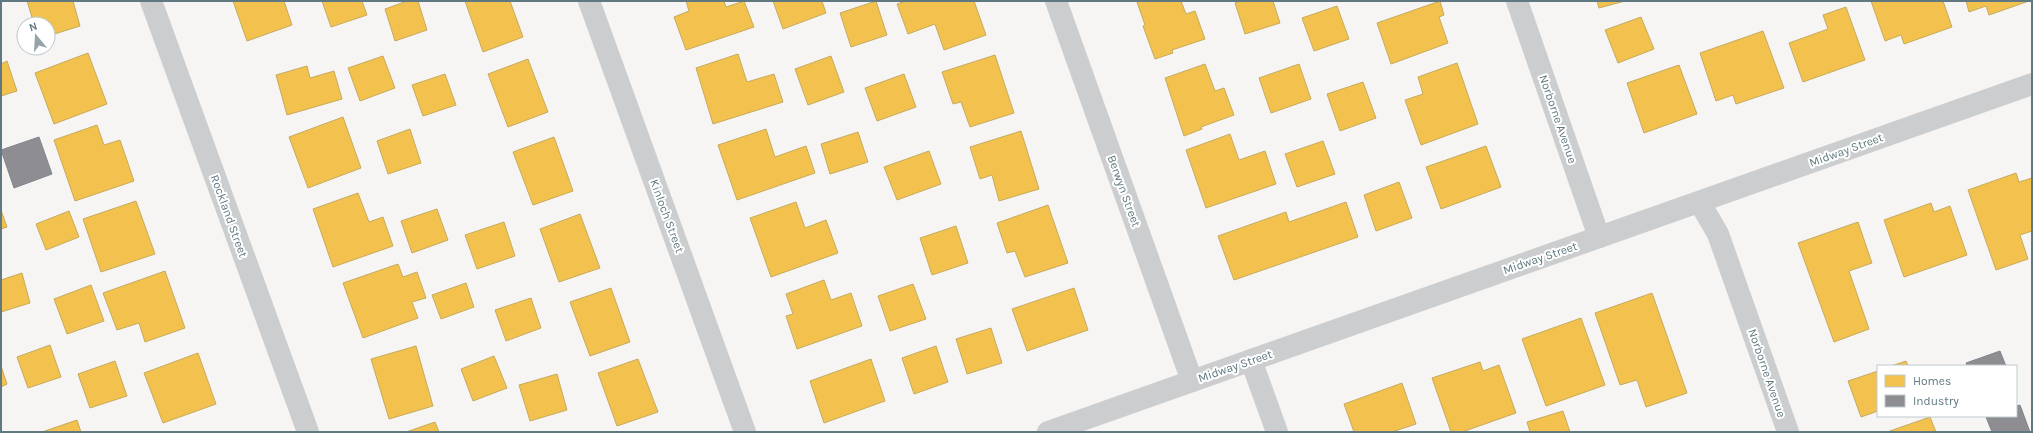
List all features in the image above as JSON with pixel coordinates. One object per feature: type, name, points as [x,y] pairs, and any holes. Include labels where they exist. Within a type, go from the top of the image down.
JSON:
[{"type":"street","name":"Rockland Street","points":[[151,1],[308,432]]},
{"type":"street","name":"Kinloch Street","points":[[589,1],[745,432]]},
{"type":"street","name":"Berwyn Street","points":[[1056,1],[1192,381]]},
{"type":"street","name":"Norborne Avenue","points":[[1517,1],[1599,237]]},
{"type":"street","name":"Midway Street","points":[[1048,432],[1599,237],[1700,203],[2032,84]]},
{"type":"street","name":"Norborne Avenue","points":[[1700,203],[1718,234],[1788,432]]},
{"type":"street","points":[[1251,360],[1277,432]]},
{"type":"building: Homes","points":[[27,1],[73,1],[80,26],[56,34],[56,16],[32,16]]},
{"type":"building: Homes","points":[[233,1],[284,1],[292,25],[247,41]]},
{"type":"building: Homes","points":[[322,1],[362,1],[367,15],[331,27]]},
{"type":"building: Homes","points":[[407,1],[418,1],[427,30],[395,41],[385,9]]},
{"type":"building: Homes","points":[[465,1],[510,1],[523,37],[483,52]]},
{"type":"building: Homes","points":[[686,1],[724,1],[726,7],[744,1],[754,27],[686,50],[674,17],[689,11]]},
{"type":"building: Homes","points":[[773,1],[822,1],[826,13],[783,29]]},
{"type":"building: Homes","points":[[876,1],[887,35],[851,47],[840,13]]},
{"type":"building: Homes","points":[[906,1],[974,1],[986,35],[944,50],[935,24],[908,34],[897,4]]},
{"type":"building: Homes","points":[[1181,1],[1186,14],[1195,11],[1205,39],[1172,50],[1173,53],[1155,59],[1143,26],[1145,25],[1137,2]]},
{"type":"building: Homes","points":[[1241,1],[1273,1],[1280,23],[1245,34],[1235,3]]},
{"type":"building: Homes","points":[[1440,1],[1444,15],[1439,17],[1448,43],[1391,64],[1377,23]]},
{"type":"building: Homes","points":[[1597,1],[1625,1],[1599,8]]},
{"type":"building: Homes","points":[[1871,1],[1943,1],[1952,27],[1904,44],[1901,35],[1885,41]]},
{"type":"building: Homes","points":[[1966,1],[2029,1],[1989,15],[1986,6],[1969,12]]},
{"type":"building: Homes","points":[[1337,6],[1349,39],[1314,51],[1302,18]]},
{"type":"building: Homes","points":[[1846,7],[1865,60],[1803,82],[1789,43],[1828,29],[1823,15]]},
{"type":"building: Homes","points":[[1641,17],[1654,49],[1618,63],[1605,30]]},
{"type":"building: Homes","points":[[1763,31],[1784,88],[1736,104],[1733,95],[1716,101],[1700,53]]},
{"type":"building: Homes","points":[[88,53],[107,104],[54,124],[35,73]]},
{"type":"building: Homes","points":[[738,54],[747,82],[774,74],[783,102],[713,124],[696,68]]},
{"type":"building: Homes","points":[[995,55],[1014,113],[970,127],[961,102],[953,104],[942,72]]},
{"type":"building: Homes","points":[[383,56],[395,88],[360,101],[348,68]]},
{"type":"building: Homes","points":[[831,56],[844,92],[808,105],[795,69]]},
{"type":"building: Homes","points":[[528,59],[548,112],[508,127],[488,74]]},
{"type":"building: Homes","points":[[7,61],[17,91],[1,96],[1,64]]},
{"type":"building: Homes","points":[[1457,63],[1478,124],[1421,145],[1405,100],[1423,94],[1418,77]]},
{"type":"building: Homes","points":[[1205,64],[1215,91],[1224,88],[1234,115],[1201,127],[1202,129],[1184,136],[1165,78]]},
{"type":"building: Homes","points":[[1299,64],[1311,99],[1271,113],[1259,78]]},
{"type":"building: Homes","points":[[1679,65],[1697,114],[1644,133],[1627,83]]},
{"type":"building: Homes","points":[[307,66],[310,78],[334,71],[342,99],[287,115],[276,75]]},
{"type":"building: Homes","points":[[445,74],[456,105],[423,116],[412,85]]},
{"type":"building: Homes","points":[[904,74],[916,107],[877,121],[865,88]]},
{"type":"building: Homes","points":[[1363,82],[1376,118],[1340,131],[1327,94]]},
{"type":"building: Homes","points":[[343,117],[361,168],[308,188],[289,137]]},
{"type":"building: Homes","points":[[97,125],[104,145],[120,140],[134,181],[75,201],[54,140]]},
{"type":"building: Homes","points":[[410,129],[421,163],[388,174],[377,141]]},
{"type":"building: Homes","points":[[766,129],[775,157],[806,146],[815,173],[737,200],[718,145]]},
{"type":"building: Homes","points":[[1021,131],[1039,189],[999,201],[992,175],[980,179],[970,147]]},
{"type":"building: Homes","points":[[858,132],[868,162],[830,174],[821,144]]},
{"type":"building: Homes","points":[[1230,134],[1239,160],[1265,151],[1276,184],[1206,208],[1186,150]]},
{"type":"building: Homes","points":[[554,137],[573,191],[533,205],[513,152]]},
{"type":"building: Homes","points":[[1323,141],[1335,174],[1297,187],[1285,154]]},
{"type":"building: Homes","points":[[1486,146],[1501,187],[1441,209],[1426,167]]},
{"type":"building: Homes","points":[[929,151],[941,184],[897,200],[884,167]]},
{"type":"building: Homes","points":[[2016,173],[2019,182],[2032,178],[2032,231],[2020,235],[2028,259],[1996,270],[1968,190]]},
{"type":"building: Homes","points":[[1399,182],[1412,218],[1376,231],[1364,195]]},
{"type":"building: Homes","points":[[358,193],[369,222],[383,217],[393,246],[333,267],[313,209]]},
{"type":"building: Homes","points":[[136,201],[155,254],[101,272],[83,219]]},
{"type":"building: Homes","points":[[796,202],[805,228],[826,220],[838,253],[771,277],[750,218]]},
{"type":"building: Homes","points":[[1346,202],[1358,237],[1234,280],[1218,236],[1286,212],[1289,222]]},
{"type":"building: Homes","points":[[1931,203],[1934,212],[1950,206],[1967,255],[1904,277],[1884,220]]},
{"type":"building: Homes","points":[[1048,205],[1068,263],[1025,277],[1015,251],[1007,253],[997,223]]},
{"type":"building: Homes","points":[[437,209],[448,240],[412,253],[401,221]]},
{"type":"building: Homes","points":[[1,210],[7,227],[1,229]]},
{"type":"building: Homes","points":[[69,211],[79,237],[46,250],[36,224]]},
{"type":"building: Homes","points":[[580,214],[600,268],[559,282],[540,229]]},
{"type":"building: Homes","points":[[504,222],[515,256],[477,269],[465,235]]},
{"type":"building: Homes","points":[[1858,222],[1872,263],[1849,271],[1869,329],[1834,342],[1798,243]]},
{"type":"building: Homes","points":[[956,226],[968,263],[932,275],[920,238]]},
{"type":"building: Homes","points":[[398,264],[403,277],[417,272],[426,298],[412,302],[418,318],[363,338],[343,283]]},
{"type":"building: Homes","points":[[165,271],[185,328],[145,342],[139,323],[117,330],[103,293]]},
{"type":"building: Homes","points":[[22,273],[30,303],[1,312],[1,280]]},
{"type":"building: Homes","points":[[824,280],[831,300],[851,293],[862,326],[797,349],[786,316],[793,314],[786,294]]},
{"type":"building: Homes","points":[[466,283],[474,307],[441,319],[432,295]]},
{"type":"building: Homes","points":[[913,284],[926,319],[890,331],[878,296]]},
{"type":"building: Homes","points":[[91,285],[104,321],[67,334],[54,299]]},
{"type":"building: Homes","points":[[611,288],[630,342],[590,356],[570,302]]},
{"type":"building: Homes","points":[[1074,288],[1088,330],[1027,351],[1012,309]]},
{"type":"building: Homes","points":[[1652,293],[1687,393],[1646,407],[1637,380],[1620,385],[1595,313]]},
{"type":"building: Homes","points":[[531,298],[541,328],[506,341],[495,310]]},
{"type":"building: Homes","points":[[1581,318],[1605,385],[1546,406],[1522,339]]},
{"type":"building: Homes","points":[[991,328],[1002,363],[967,374],[956,339]]},
{"type":"building: Homes","points":[[50,345],[61,377],[28,388],[17,357]]},
{"type":"building: Homes","points":[[416,346],[433,406],[389,419],[371,359]]},
{"type":"building: Homes","points":[[936,346],[948,382],[914,394],[902,358]]},
{"type":"building: Homes","points":[[198,353],[216,404],[163,423],[144,373]]},
{"type":"building: Homes","points":[[494,356],[507,388],[473,401],[461,369]]},
{"type":"building: Homes","points":[[638,359],[658,412],[617,426],[598,373]]},
{"type":"building: Homes","points":[[871,359],[885,401],[824,423],[810,381]]},
{"type":"building: Homes","points":[[115,361],[127,396],[90,408],[78,374]]},
{"type":"building: Homes","points":[[1906,361],[1908,365],[1894,365]]},
{"type":"building: Homes","points":[[1480,362],[1483,371],[1499,365],[1516,413],[1462,432],[1451,432],[1432,378]]},
{"type":"building: Homes","points":[[1,366],[7,384],[1,387]]},
{"type":"building: Homes","points":[[1877,371],[1877,411],[1861,417],[1848,381]]},
{"type":"building: Homes","points":[[557,374],[567,410],[530,421],[519,385]]},
{"type":"building: Homes","points":[[1402,383],[1416,424],[1392,432],[1354,432],[1344,404]]},
{"type":"building: Homes","points":[[1563,411],[1570,432],[1530,432],[1527,422]]},
{"type":"building: Homes","points":[[1930,417],[1936,432],[1887,432]]},
{"type":"building: Homes","points":[[77,420],[81,432],[42,432]]},
{"type":"building: Homes","points":[[435,422],[439,432],[406,432]]},
{"type":"building: Industry","points":[[39,137],[52,174],[14,188],[1,150]]},
{"type":"building: Industry","points":[[2000,351],[2006,365],[1967,365],[1966,363]]},
{"type":"building: Industry","points":[[2020,405],[2030,432],[1992,432],[1986,417],[2017,417],[2017,406]]}]
